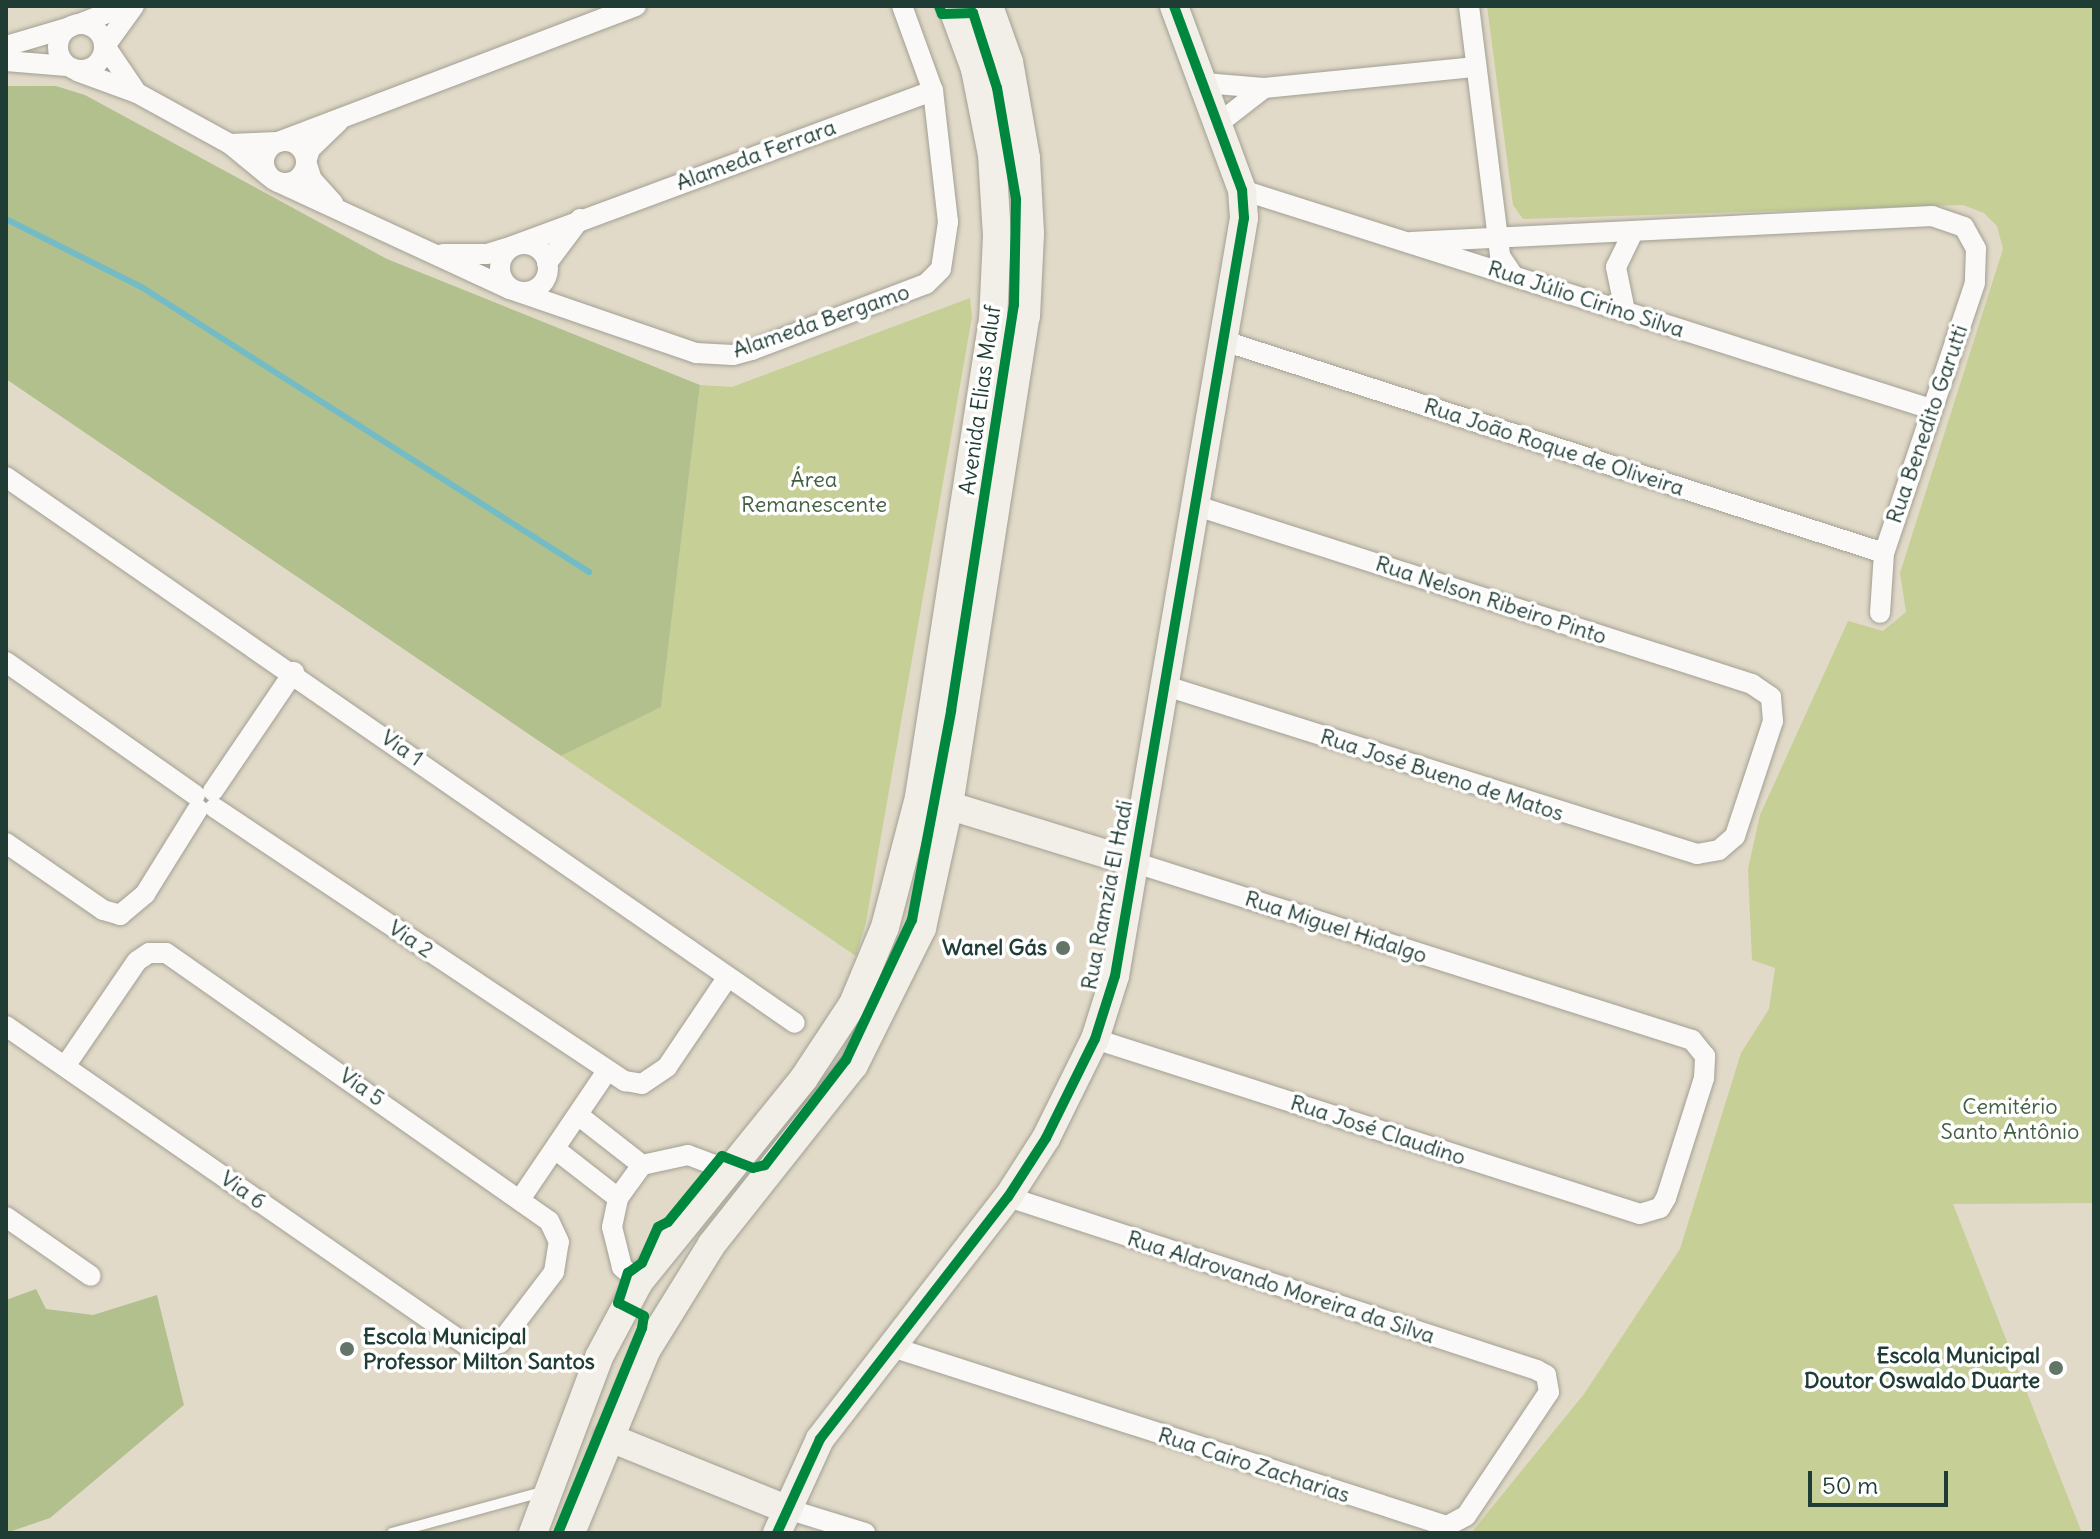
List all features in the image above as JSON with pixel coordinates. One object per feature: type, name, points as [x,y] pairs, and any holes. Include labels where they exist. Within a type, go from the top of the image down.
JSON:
[{"type":"street","points":[[6,46],[125,6]]},
{"type":"street","points":[[75,25],[58,49],[72,68],[94,67],[134,6]]},
{"type":"street","points":[[348,114],[320,137],[295,181],[273,179],[264,156],[278,142],[348,114],[636,6]]},
{"type":"street","points":[[902,6],[933,91]]},
{"type":"street","name":"Avenida Elias Maluf","points":[[533,1533],[599,1357],[639,1282],[804,1078],[853,1004],[885,927],[919,797],[984,391],[997,236],[992,155],[975,69],[952,6]]},
{"type":"street","name":"Avenida Elias Maluf","points":[[571,1533],[608,1437],[647,1349],[712,1244],[854,1065],[897,985],[922,928],[949,805],[1026,316],[1029,247],[1026,158],[1009,62],[989,6]]},
{"type":"street","name":"Rua Ramzia El Hadi","points":[[780,1520],[820,1439],[889,1346],[1008,1197],[1046,1138],[1095,1039],[1115,976],[1242,244],[1242,190],[1174,6]]},
{"type":"street","points":[[1469,6],[1500,256],[1513,275]]},
{"type":"street","points":[[75,25],[98,31],[105,46]]},
{"type":"street","name":"Alameda Bergamo","points":[[105,46],[137,93]]},
{"type":"street","name":"Alameda Bergamo","points":[[6,61],[72,68],[137,93],[230,144],[273,179],[510,289],[696,353],[733,355],[926,284],[941,269],[948,250],[933,91]]},
{"type":"street","points":[[1204,83],[1264,88],[1476,67]]},
{"type":"street","points":[[1218,124],[1264,88]]},
{"type":"street","name":"Alameda Ferrara","points":[[513,246],[933,91]]},
{"type":"street","points":[[230,144],[295,143],[306,162]]},
{"type":"street","name":"Alameda Bergamo","points":[[306,162],[319,190],[337,208]]},
{"type":"street","name":"Rua Júlio Cirino Silva","points":[[1242,190],[1931,409]]},
{"type":"street","name":"Rua Benedito Garutti","points":[[1633,232],[1932,216],[1954,220],[1972,237],[1978,263],[1975,283],[1884,553],[1880,613]]},
{"type":"street","points":[[547,268],[535,246],[513,246],[500,262],[510,289],[534,290],[580,219]]},
{"type":"street","points":[[1411,242],[1633,232],[1616,267],[1625,311]]},
{"type":"street","name":"Alameda Bergamo","points":[[431,253],[465,256],[513,246]]},
{"type":"street","name":"Alameda Bergamo","points":[[547,268],[584,313]]},
{"type":"street","name":"Rua João Roque de Oliveira","points":[[1224,341],[1884,553]]},
{"type":"street","name":"Via 1","points":[[6,477],[294,672],[795,1023]]},
{"type":"street","name":"Rua Nelson Ribeiro Pinto","points":[[1197,506],[1752,684],[1771,697],[1774,708],[1744,817],[1735,836],[1719,850]]},
{"type":"street","name":"Via 2","points":[[6,662],[607,1071]]},
{"type":"street","points":[[6,843],[103,910],[120,915],[145,894],[294,672]]},
{"type":"street","name":"Rua José Bueno de Matos","points":[[1166,686],[1676,851],[1719,850]]},
{"type":"street","points":[[919,797],[949,805]]},
{"type":"street","name":"Rua Miguel Hidalgo","points":[[949,805],[1692,1040],[1701,1047],[1706,1066],[1660,1208]]},
{"type":"street","name":"Via 5","points":[[65,1066],[137,961],[149,953],[180,960],[521,1198],[549,1221],[559,1242]]},
{"type":"street","points":[[521,1198],[607,1071],[625,1081],[655,1079],[727,978]]},
{"type":"street","name":"Via 6","points":[[6,1026],[468,1346],[481,1349],[500,1343],[554,1272],[559,1242]]},
{"type":"street","name":"Rua José Claudino","points":[[1095,1039],[1640,1214],[1660,1208]]},
{"type":"street","points":[[578,1115],[642,1165]]},
{"type":"street","points":[[555,1149],[618,1198]]},
{"type":"street","points":[[676,1303],[639,1282],[622,1267],[614,1250],[618,1198],[642,1165],[688,1155],[728,1170],[738,1190],[712,1244]]},
{"type":"street","name":"Rua Aldrovando Moreira da Silva","points":[[1008,1197],[1537,1370],[1549,1383]]},
{"type":"street","points":[[6,1217],[91,1276]]},
{"type":"street","name":"Rua Cairo Zacharias","points":[[889,1346],[1447,1526],[1466,1516],[1545,1399],[1549,1383]]},
{"type":"street","points":[[608,1437],[780,1520],[865,1533]]},
{"type":"lane","points":[[392,1533],[548,1490]]},
{"type":"green space","name":"Cemitério Santo Antônio","points":[[1487,6],[2094,6],[2094,1203],[1953,1204],[2082,1533],[1471,1533],[1584,1394],[1680,1249],[1741,1053],[1769,1009],[1775,968],[1752,960],[1748,869],[1760,815],[1848,621],[1883,631],[1906,612],[1900,573],[2003,249],[1997,226],[1984,213],[1963,205],[1523,219],[1513,205]]},
{"type":"green space","points":[[6,86],[56,86],[85,95],[387,259],[700,385],[661,707],[561,756],[6,379]]},
{"type":"green space","name":"Área Remanescente","points":[[970,298],[972,317],[866,922],[856,956],[561,756],[661,706],[700,385],[732,387]]},
{"type":"green space","points":[[36,1289],[46,1309],[93,1315],[157,1295],[184,1405],[50,1518],[6,1533],[6,1300]]},
{"type":"waterway","points":[[6,219],[143,288],[589,572]]},
{"type":"cycle path","points":[[558,1533],[642,1328],[644,1316],[618,1303],[628,1273],[642,1263],[658,1227],[668,1222],[722,1156],[753,1168],[765,1165],[846,1060],[912,920],[951,711],[1014,305],[1016,199],[997,88],[973,13],[942,14],[939,6]]},
{"type":"cycle path","points":[[777,1533],[820,1439],[1008,1197],[1046,1138],[1095,1039],[1115,976],[1244,218],[1242,190],[1174,6]]},
{"type":"place","name":"Wanel Gás","points":[[1063,948]]},
{"type":"place","name":"Escola Municipal Professor Milton Santos","points":[[347,1349]]},
{"type":"place","name":"Escola Municipal Doutor Oswaldo Duarte","points":[[2056,1368]]}]
